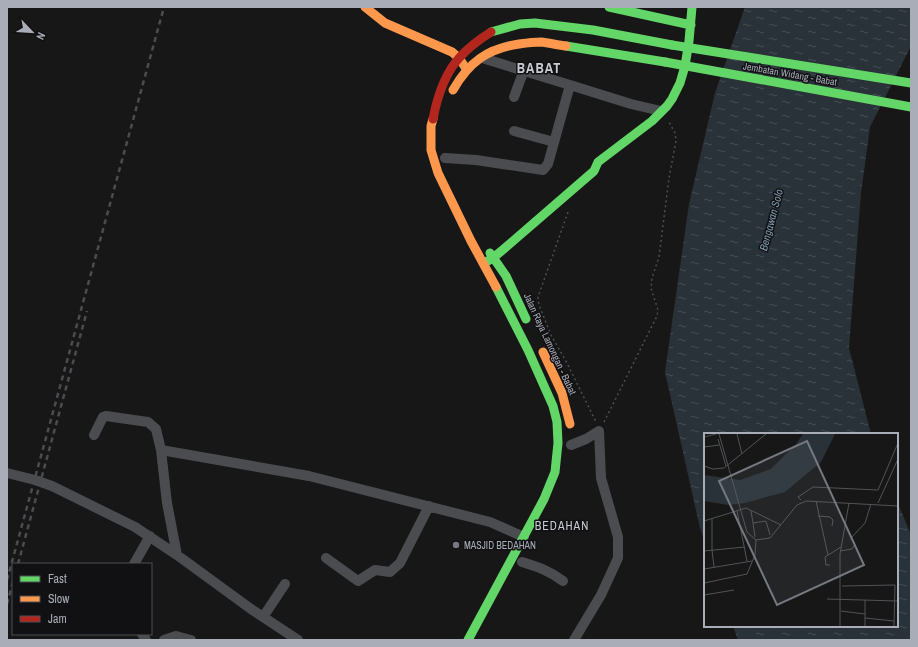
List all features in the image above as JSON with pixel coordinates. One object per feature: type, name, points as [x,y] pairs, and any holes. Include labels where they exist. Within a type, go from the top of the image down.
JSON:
[{"type":"main road","points":[[365,7],[385,23],[452,52],[459,58],[467,69]]},
{"type":"main road","points":[[609,7],[691,25]]},
{"type":"main road","points":[[577,174],[589,164],[598,162],[667,105],[678,89],[684,73],[692,7]]},
{"type":"main road","name":"Jembatan Widang - Babat","points":[[484,263],[438,173],[431,150],[431,126],[436,104],[449,73],[459,58],[491,32],[520,24],[535,23],[593,30],[672,45],[911,83]]},
{"type":"main road","name":"Jembatan Widang - Babat","points":[[479,57],[491,51],[507,47],[540,42],[666,62],[911,107]]},
{"type":"main road","points":[[450,98],[457,81],[479,57]]},
{"type":"main road","points":[[442,148],[445,161]]},
{"type":"main road","points":[[468,640],[544,499],[555,472],[558,442],[557,422],[553,406],[528,350],[484,263],[493,258],[594,171],[598,162]]},
{"type":"main road","points":[[452,182],[464,207]]},
{"type":"main road","name":"Jalan Raya Lamongan - Babat","points":[[478,252],[490,245],[493,258],[506,276],[530,328]]},
{"type":"main road","name":"Jalan Raya Lamongan - Babat","points":[[537,341],[562,393],[571,441]]},
{"type":"street","points":[[479,57],[631,104],[661,111]]},
{"type":"street","points":[[514,97],[524,70]]},
{"type":"street","points":[[445,161],[476,160],[543,170],[548,164],[570,85]]},
{"type":"street","points":[[514,131],[554,142]]},
{"type":"street","points":[[94,435],[106,416],[148,422],[156,429],[161,450],[166,503],[177,554]]},
{"type":"street","points":[[571,441],[586,439],[599,431],[601,478],[618,537],[618,558],[601,595],[574,640]]},
{"type":"street","points":[[161,450],[309,476],[490,522],[524,537]]},
{"type":"street","points":[[7,473],[52,486],[150,536],[263,617],[298,640]]},
{"type":"street","points":[[326,558],[358,581],[375,570],[390,572],[400,563],[429,506]]},
{"type":"street","points":[[135,563],[150,536]]},
{"type":"street","points":[[522,562],[546,570],[563,581]]},
{"type":"street","points":[[263,617],[285,584]]},
{"type":"street","points":[[164,640],[176,636],[191,640]]},
{"type":"path","points":[[599,431],[612,408],[657,316],[658,310],[651,288],[652,278],[659,257],[669,178],[676,141],[675,133],[669,121]]},
{"type":"path","points":[[570,208],[538,297],[539,305],[551,335],[567,363],[599,431]]},
{"type":"water","name":"Bengawan Solo","points":[[745,7],[911,7],[911,46],[870,127],[861,193],[849,348],[871,433],[704,433],[704,539],[700,528],[665,372],[689,204],[715,93]]},
{"type":"water","points":[[898,503],[911,535],[911,640],[738,640],[733,627],[898,627]]},
{"type":"railway","points":[[7,580],[164,7]]},
{"type":"railway","points":[[18,563],[87,311]]},
{"type":"railway","points":[[7,604],[12,586]]},
{"type":"traffic: fast","points":[[609,7],[691,25]]},
{"type":"traffic: fast","points":[[484,263],[505,248],[594,171],[598,162],[652,121],[667,106],[680,83],[685,66],[692,7]]},
{"type":"traffic: fast","points":[[491,32],[520,24],[535,23],[593,30],[672,45]]},
{"type":"traffic: fast","points":[[672,45],[911,83]]},
{"type":"traffic: fast","points":[[566,46],[665,62]]},
{"type":"traffic: fast","points":[[665,62],[911,107]]},
{"type":"traffic: fast","points":[[490,253],[506,276],[526,319]]},
{"type":"traffic: fast","points":[[468,640],[544,499],[555,472],[558,443],[557,422],[553,406],[528,350],[496,287]]},
{"type":"traffic: slow","points":[[365,7],[385,23],[452,52],[459,58],[465,67]]},
{"type":"traffic: slow","points":[[453,90],[472,64],[488,53],[497,49],[536,42],[566,46]]},
{"type":"traffic: slow","points":[[433,119],[431,126],[431,150],[438,173],[471,241],[496,287]]},
{"type":"traffic: slow","points":[[543,352],[562,393],[570,424]]},
{"type":"traffic: jam","points":[[433,119],[442,86],[450,70],[463,53],[491,32]]},
{"type":"place","name":"MASJID BEDAHAN","points":[[456,545]]},
{"type":"district","name":"BABAT","points":[[539,68]]},
{"type":"district","name":"BEDAHAN","points":[[562,526]]}]
